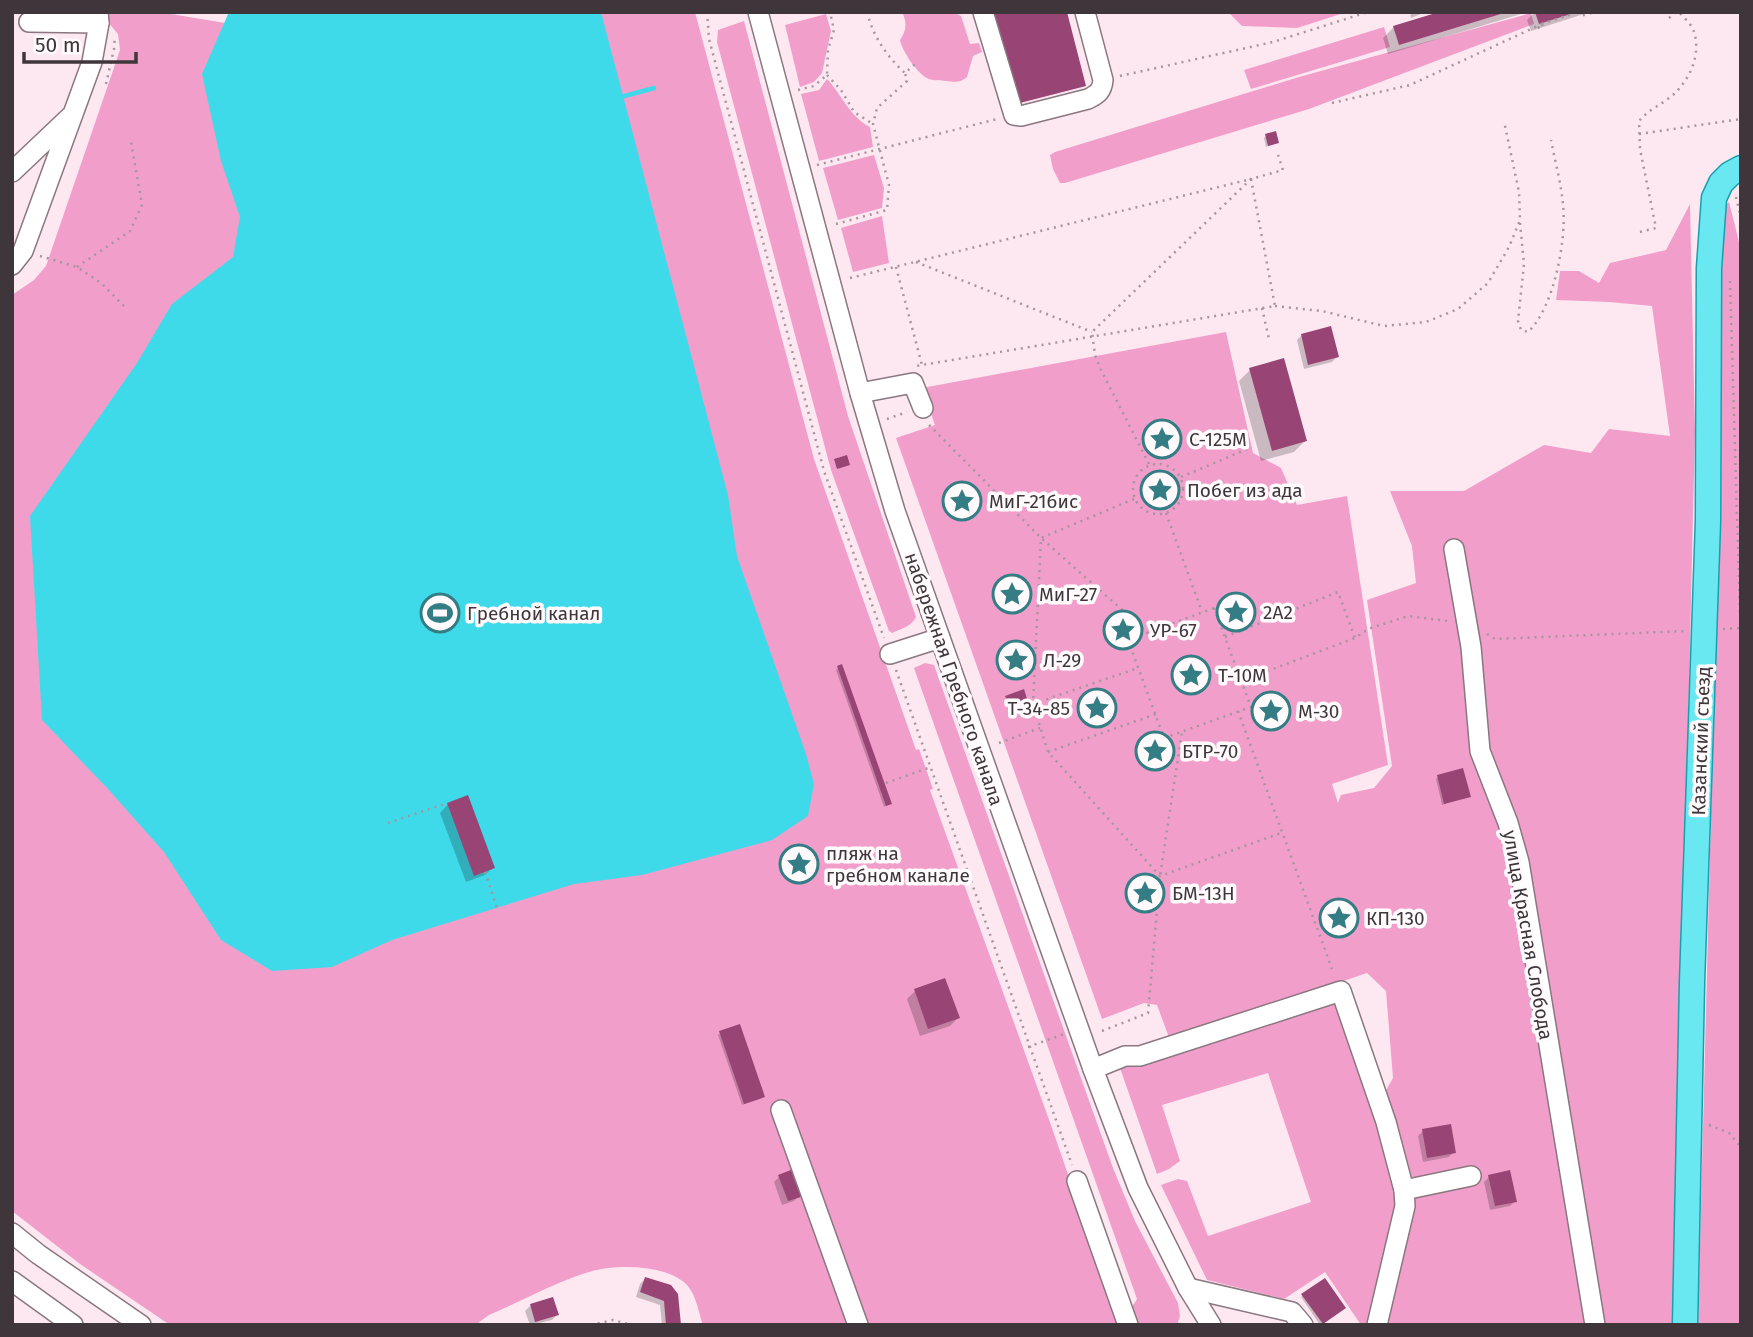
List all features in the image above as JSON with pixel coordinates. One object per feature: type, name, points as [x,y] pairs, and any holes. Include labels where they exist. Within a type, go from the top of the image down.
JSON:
[{"type":"main road","name":"Казанский съезд","points":[[1685,1325],[1708,521],[1709,268],[1714,198],[1721,183],[1741,168]]},
{"type":"street","name":"набережная Гребного канала","points":[[758,12],[860,393],[895,512],[1138,1188],[1188,1288],[1210,1325]]},
{"type":"street","points":[[982,12],[1014,115],[1021,116],[1088,99],[1102,89],[1085,12]]},
{"type":"street","points":[[18,258],[92,62],[98,18],[29,22]]},
{"type":"street","points":[[12,172],[74,114]]},
{"type":"street","points":[[860,393],[913,383],[923,408]]},
{"type":"street","name":"улица Красная Слобода","points":[[1454,549],[1468,624],[1480,751],[1508,822],[1519,862],[1595,1325]]},
{"type":"street","points":[[890,654],[940,638]]},
{"type":"street","points":[[1093,1069],[1125,1056],[1140,1056],[1341,991],[1387,1122],[1405,1190],[1405,1206],[1377,1325]]},
{"type":"street","points":[[781,1110],[858,1325]]},
{"type":"street","points":[[1405,1190],[1471,1176]]},
{"type":"street","points":[[1077,1181],[1128,1325]]},
{"type":"street","points":[[12,1233],[38,1255],[141,1325]]},
{"type":"street","points":[[12,1281],[73,1325]]},
{"type":"street","points":[[1188,1288],[1292,1312],[1303,1325]]},
{"type":"path","points":[[707,12],[709,39],[824,471],[1077,1181]]},
{"type":"path","points":[[830,12],[834,30],[828,50],[827,75],[841,90],[855,112],[873,124]]},
{"type":"path","points":[[836,224],[887,210],[888,185],[873,124],[877,108],[907,81],[905,73],[871,29],[867,12]]},
{"type":"path","points":[[1102,80],[1273,42],[1368,12]]},
{"type":"path","points":[[1332,103],[1410,85],[1541,23],[1542,24],[1543,27],[1539,28],[1538,25],[1543,23],[1579,12],[1580,16],[1595,12]]},
{"type":"path","points":[[1640,232],[1656,228],[1640,149],[1639,121],[1687,80],[1694,65],[1692,28],[1677,12],[1669,18]]},
{"type":"path","points":[[905,73],[915,64]]},
{"type":"path","points":[[797,90],[814,86],[827,75]]},
{"type":"path","points":[[817,165],[1014,115]]},
{"type":"path","points":[[1639,134],[1741,120]]},
{"type":"path","points":[[1504,121],[1519,192],[1524,264],[1518,321],[1521,330],[1528,332],[1538,323],[1554,281],[1563,237],[1563,205],[1550,141]]},
{"type":"path","points":[[77,267],[130,231],[142,205],[131,142]]},
{"type":"path","points":[[850,278],[1283,170],[1278,155]]},
{"type":"path","points":[[1251,179],[1275,306]]},
{"type":"path","points":[[1092,334],[1251,179]]},
{"type":"path","points":[[1730,198],[1736,196],[1741,218]]},
{"type":"path","points":[[911,368],[1092,334],[1275,306],[1322,311],[1384,326],[1426,323],[1458,309],[1488,283],[1509,247],[1520,220]]},
{"type":"path","points":[[18,258],[77,267],[101,283],[125,307]]},
{"type":"path","points":[[914,262],[1092,334]]},
{"type":"path","points":[[895,266],[922,365]]},
{"type":"path","points":[[1730,275],[1741,647]]},
{"type":"path","points":[[1262,308],[1269,339]]},
{"type":"path","points":[[1092,334],[1100,368],[1149,464]]},
{"type":"path","points":[[887,419],[923,408],[930,427],[1041,538],[1147,632]]},
{"type":"path","points":[[1181,477],[1252,447]]},
{"type":"path","points":[[1149,464],[1164,464],[1174,469],[1181,477],[1184,490],[1178,506],[1167,513],[1154,514],[1144,510],[1134,499],[1133,482],[1139,472],[1149,464]]},
{"type":"path","points":[[1041,538],[1134,499]]},
{"type":"path","points":[[1167,513],[1202,612]]},
{"type":"path","points":[[1041,538],[1032,704],[1048,752],[1160,876]]},
{"type":"path","points":[[1224,637],[1338,592],[1355,638]]},
{"type":"path","points":[[1214,608],[1251,706],[1164,738],[1128,640],[1147,632],[1214,608]]},
{"type":"path","points":[[1241,681],[1355,638],[1368,629],[1408,616],[1468,624],[1495,639],[1689,631]]},
{"type":"path","points":[[1032,704],[1138,668]]},
{"type":"path","points":[[1238,711],[1332,969]]},
{"type":"path","points":[[1048,752],[1156,714]]},
{"type":"path","points":[[999,743],[1040,728]]},
{"type":"path","points":[[1102,1031],[1148,1013],[1160,876],[1182,732]]},
{"type":"path","points":[[886,783],[931,767]]},
{"type":"path","points":[[388,823],[447,803]]},
{"type":"path","points":[[1160,876],[1284,832]]},
{"type":"path","points":[[485,872],[497,908]]},
{"type":"path","points":[[987,949],[993,947]]},
{"type":"path","points":[[1028,1047],[1064,1034]]},
{"type":"path","points":[[1689,1118],[1729,1133],[1741,1146]]},
{"type":"path","points":[[591,1325],[613,1320],[632,1325]]},
{"type":"shaded area","name":"Гребной канал","points":[[106,12],[159,12],[225,23],[229,12],[695,12],[814,459],[916,750],[919,749],[933,789],[930,790],[1120,1325],[703,1325],[693,1294],[678,1278],[654,1270],[626,1267],[600,1269],[577,1276],[489,1315],[475,1325],[170,1325],[80,1264],[12,1211],[12,295],[34,280],[46,266],[120,50],[118,34],[107,21]]},
{"type":"shaded area","points":[[902,12],[952,12],[961,16],[970,44],[979,43],[982,52],[973,56],[967,77],[957,82],[929,79],[920,73],[901,45],[900,40],[906,26]]},
{"type":"shaded area","points":[[1228,12],[1347,12],[1297,28],[1242,26]]},
{"type":"shaded area","points":[[1531,13],[1534,24],[1309,109],[1065,183],[1060,183],[1053,169],[1050,155],[1055,152],[1299,77]]},
{"type":"shaded area","points":[[826,14],[831,31],[822,73],[814,82],[800,87],[785,25]]},
{"type":"shaded area","points":[[744,21],[848,416],[916,617],[909,625],[892,633],[889,631],[831,470],[717,42],[718,30]]},
{"type":"shaded area","points":[[1384,27],[1390,47],[1251,89],[1244,70]]},
{"type":"shaded area","points":[[827,79],[852,112],[870,127],[873,147],[819,161],[801,94],[819,90]]},
{"type":"shaded area","points":[[874,155],[884,188],[882,208],[838,220],[823,168]]},
{"type":"shaded area","points":[[1729,202],[1741,250],[1741,1325],[1698,1325],[1717,577],[1722,219],[1724,206]]},
{"type":"shaded area","points":[[1690,204],[1695,431],[1674,1325],[1381,1325],[1410,1201],[1385,1092],[1393,1078],[1386,991],[1367,973],[1170,1040],[1157,1005],[1144,1003],[1102,1019],[896,438],[935,425],[922,388],[1226,332],[1253,453],[1281,468],[1297,505],[1347,496],[1388,765],[1332,784],[1338,803],[1341,795],[1374,788],[1392,766],[1367,600],[1416,583],[1412,546],[1390,491],[1464,491],[1544,445],[1591,453],[1609,429],[1670,436],[1652,306],[1556,300],[1560,271],[1579,271],[1599,283],[1610,263],[1666,250]]},
{"type":"shaded area","points":[[882,216],[889,263],[853,272],[841,228]]},
{"type":"shaded area","points":[[925,663],[934,665],[1113,1168],[1135,1221],[1178,1303],[1180,1316],[1177,1325],[1135,1325],[1130,1310],[1137,1299],[914,668]]},
{"type":"shaded area","points":[[1338,997],[1378,1118],[1397,1208],[1373,1325],[1361,1325],[1325,1272],[1284,1299],[1207,1280],[1161,1185],[1178,1179],[1187,1181],[1208,1236],[1311,1202],[1268,1073],[1162,1105],[1180,1161],[1157,1174],[1120,1068]]},
{"type":"water","name":"Гребной канал","points":[[229,12],[601,12],[728,495],[737,556],[814,784],[808,816],[772,840],[642,875],[574,884],[392,940],[332,967],[272,971],[221,940],[164,852],[42,720],[30,516],[137,363],[172,304],[233,257],[240,217],[221,161],[202,74]]},
{"type":"building","points":[[993,12],[1067,12],[1086,86],[1016,104]]},
{"type":"building","points":[[1439,12],[1504,13],[1399,45],[1393,26]]},
{"type":"building","points":[[1535,12],[1574,12],[1574,13],[1539,24]]},
{"type":"building","points":[[1276,131],[1279,143],[1268,146],[1265,134]]},
{"type":"building","points":[[1331,326],[1339,357],[1308,365],[1301,334]]},
{"type":"building","points":[[1284,358],[1307,441],[1272,451],[1249,368]]},
{"type":"building","points":[[847,455],[850,465],[837,469],[834,459]]},
{"type":"building","points":[[842,664],[892,804],[886,806],[837,666]]},
{"type":"building","points":[[1024,689],[1027,699],[1009,705],[1005,696]]},
{"type":"building","points":[[1463,768],[1471,797],[1444,804],[1437,775]]},
{"type":"building","points":[[468,795],[495,868],[474,876],[447,803]]},
{"type":"building","points":[[945,978],[960,1018],[928,1029],[914,989]]},
{"type":"building","points":[[740,1024],[765,1097],[744,1104],[719,1031]]},
{"type":"building","points":[[1451,1124],[1456,1153],[1427,1158],[1422,1129]]},
{"type":"building","points":[[791,1170],[801,1197],[788,1201],[778,1175]]},
{"type":"building","points":[[1510,1170],[1517,1202],[1495,1206],[1488,1175]]},
{"type":"building","points":[[645,1277],[671,1285],[678,1294],[681,1325],[666,1325],[664,1301],[640,1292]]},
{"type":"building","points":[[1325,1278],[1346,1308],[1323,1324],[1301,1294]]},
{"type":"building","points":[[553,1297],[559,1315],[535,1322],[530,1304]]},
{"type":"waterway","points":[[617,98],[654,88]]},
{"type":"place","name":"С-125М","points":[[1162,439]]},
{"type":"place","name":"Побег из ада","points":[[1160,490]]},
{"type":"place","name":"МиГ-21бис","points":[[962,501]]},
{"type":"place","name":"МиГ-27","points":[[1012,594]]},
{"type":"place","name":"2А2","points":[[1236,612]]},
{"type":"place","name":"Гребной канал","points":[[440,613]]},
{"type":"place","name":"УР-67","points":[[1123,630]]},
{"type":"place","name":"Л-29","points":[[1016,660]]},
{"type":"place","name":"Т-10М","points":[[1191,675]]},
{"type":"place","name":"T-34-85","points":[[1097,708]]},
{"type":"place","name":"М-30","points":[[1271,711]]},
{"type":"place","name":"БТР-70","points":[[1155,751]]},
{"type":"place","name":"пляж на гребном канале","points":[[799,864]]},
{"type":"place","name":"БМ-13Н","points":[[1145,893]]},
{"type":"place","name":"КП-130","points":[[1339,918]]}]
